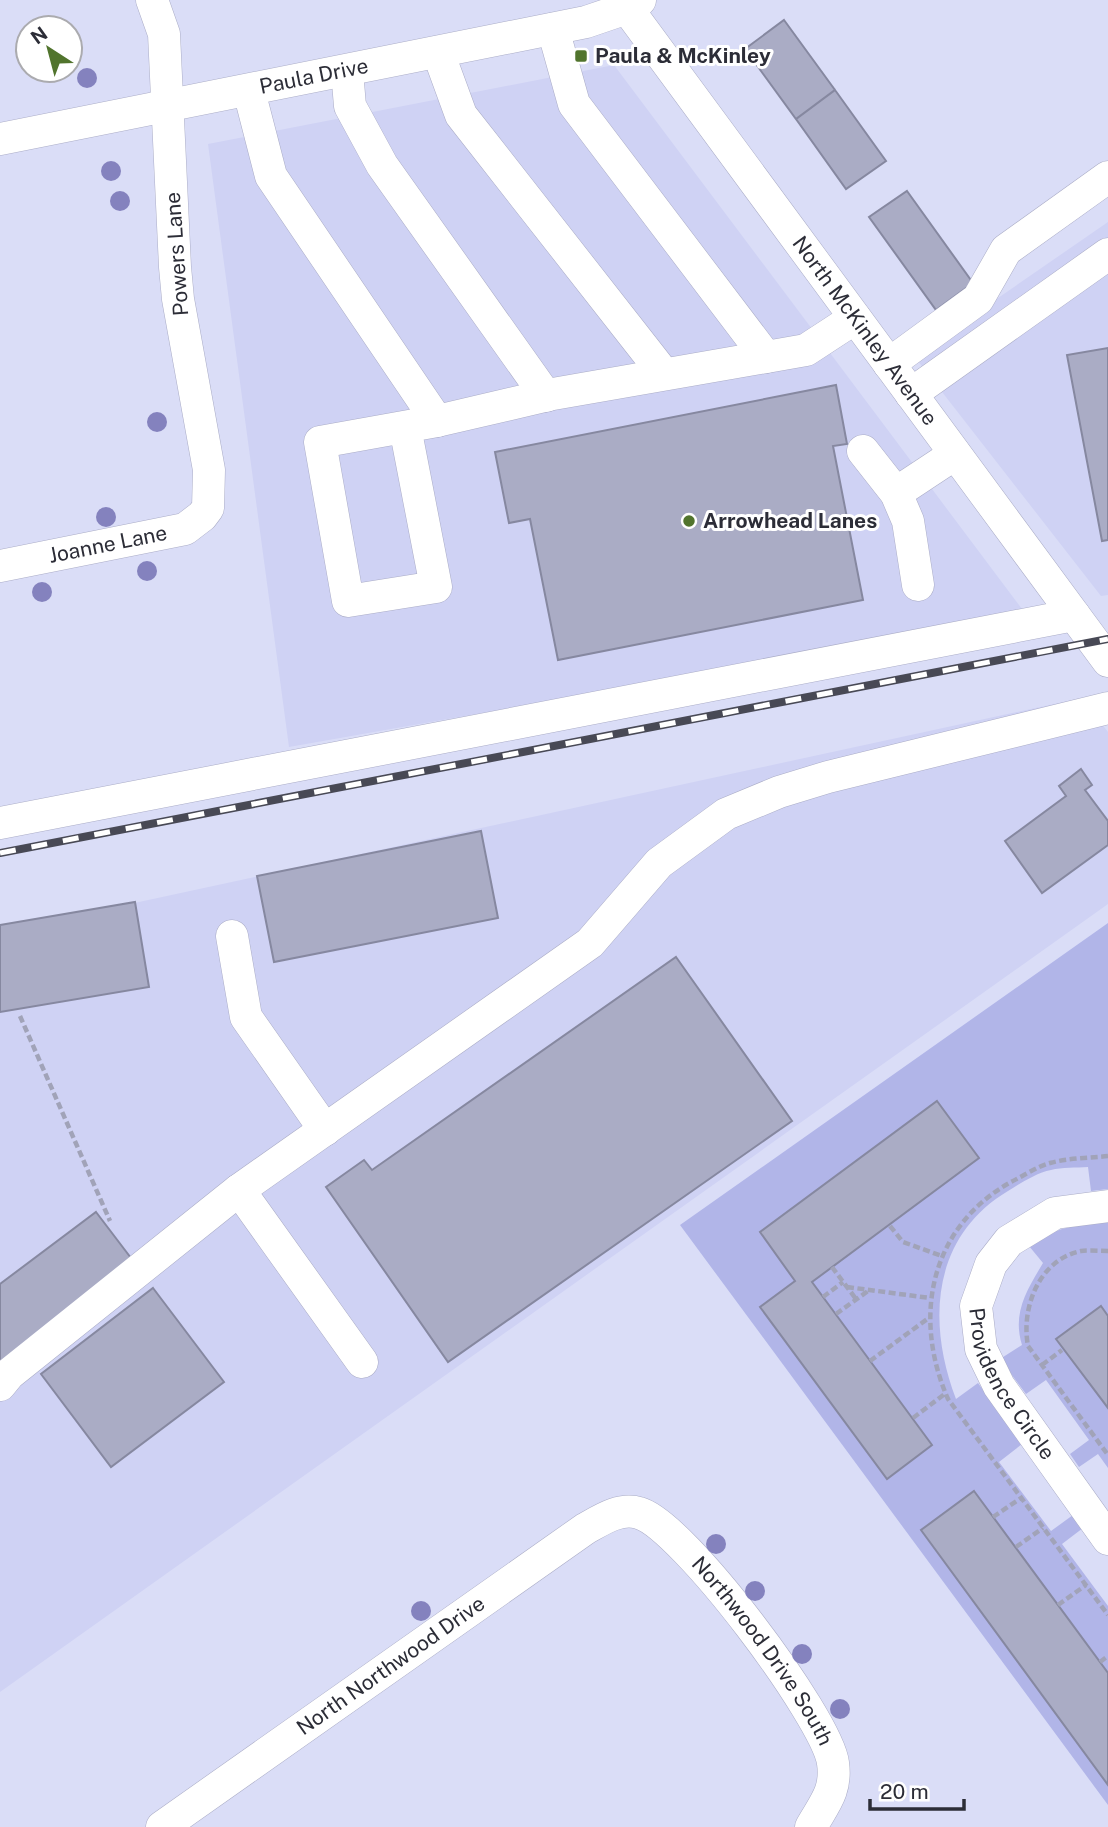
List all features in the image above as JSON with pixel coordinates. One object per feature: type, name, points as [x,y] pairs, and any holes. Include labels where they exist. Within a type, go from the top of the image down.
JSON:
[{"type":"street","name":"Powers Lane","points":[[152,0],[164,34],[178,299],[209,470],[208,508]]},
{"type":"street","name":"Paula Drive","points":[[0,139],[586,22],[629,3]]},
{"type":"street","name":"North McKinley Avenue","points":[[629,3],[855,318],[1108,661]]},
{"type":"street","points":[[553,29],[574,104],[766,357]]},
{"type":"street","points":[[438,52],[461,115],[664,374]]},
{"type":"street","points":[[347,71],[349,106],[382,165],[546,396]]},
{"type":"street","points":[[249,90],[271,176],[437,421]]},
{"type":"street","points":[[889,364],[978,299],[1006,250],[1108,177]]},
{"type":"street","points":[[911,394],[1108,254]]},
{"type":"street","points":[[405,427],[436,587],[348,601],[320,442],[437,421],[546,396],[806,350],[855,318]]},
{"type":"street","points":[[863,451],[896,493],[908,521],[918,585]]},
{"type":"street","points":[[896,493],[955,454]]},
{"type":"street","name":"Joanne Lane","points":[[0,566],[185,529],[208,508]]},
{"type":"street","points":[[0,823],[1074,615]]},
{"type":"street","points":[[0,1385],[9,1374],[239,1190],[590,943],[659,863],[726,814],[779,792],[828,777],[1108,708]]},
{"type":"street","points":[[232,936],[246,1017],[325,1130]]},
{"type":"street","points":[[239,1190],[362,1362]]},
{"type":"street","name":"Providence Circle","points":[[1108,1206],[1055,1213],[1009,1241],[991,1264],[976,1306],[981,1349],[999,1386],[1108,1539]]},
{"type":"street","name":"Northwood Drive South","points":[[625,1512],[640,1513],[665,1528],[695,1559],[740,1612],[784,1673],[825,1739],[833,1762],[834,1783],[832,1791],[810,1826]]},
{"type":"street","name":"North Northwood Drive","points":[[162,1827],[585,1529],[612,1514],[625,1512]]},
{"type":"path","points":[[20,1016],[110,1221]]},
{"type":"path","points":[[890,1226],[903,1242],[942,1256]]},
{"type":"path","points":[[1108,1251],[1080,1251],[1058,1261],[1042,1276],[1026,1317],[1028,1346],[1108,1455]]},
{"type":"path","points":[[832,1267],[856,1299]]},
{"type":"path","points":[[823,1297],[843,1282]]},
{"type":"path","points":[[847,1287],[930,1298]]},
{"type":"path","points":[[836,1314],[868,1290]]},
{"type":"path","points":[[870,1361],[930,1316]]},
{"type":"path","points":[[1042,1366],[1062,1350]]},
{"type":"path","points":[[913,1419],[946,1393]]},
{"type":"path","points":[[993,1517],[1021,1498]]},
{"type":"path","points":[[1016,1547],[1043,1528]]},
{"type":"path","points":[[1058,1605],[1086,1585]]},
{"type":"path","points":[[1100,1662],[1108,1656]]},
{"type":"shaded area","points":[[614,65],[1028,617],[289,747],[208,144]]},
{"type":"shaded area","points":[[1108,222],[1108,595],[1101,596],[914,356]]},
{"type":"shaded area","points":[[1082,698],[1108,732],[1108,904],[0,1692],[0,932]]},
{"type":"shaded area","points":[[1108,923],[1108,1189],[1091,1191],[1088,1167],[1045,1171],[1008,1191],[982,1210],[963,1232],[950,1257],[942,1284],[939,1312],[941,1341],[956,1399],[978,1383],[1022,1444],[999,1462],[1051,1531],[1073,1515],[1083,1528],[1062,1544],[1108,1606],[1108,1673],[974,1491],[921,1530],[1108,1785],[1108,1805],[680,1225]],"holes":[[[937,1101],[979,1158],[812,1282],[932,1445],[888,1478],[760,1307],[795,1281],[760,1232]]]},
{"type":"shaded area","points":[[1108,1221],[1108,1316],[1100,1306],[1057,1339],[1108,1408],[1108,1468],[1098,1454],[1079,1467],[1070,1454],[1089,1440],[1046,1380],[1026,1394],[1000,1359],[1022,1345],[1019,1333],[1020,1312],[1027,1292],[1043,1263],[1029,1246],[1056,1231],[1076,1225]]},
{"type":"building","points":[[784,20],[835,90],[796,119],[745,49]]},
{"type":"building","points":[[835,90],[886,161],[846,189],[796,119]]},
{"type":"building","points":[[907,191],[973,283],[936,310],[869,217]]},
{"type":"building","points":[[1108,348],[1108,540],[1102,541],[1067,355]]},
{"type":"building","name":"Arrowhead Lanes","points":[[836,385],[847,444],[833,446],[863,600],[558,660],[530,519],[509,523],[495,452]]},
{"type":"building","points":[[1081,769],[1092,785],[1085,790],[1108,821],[1108,845],[1042,893],[1005,841],[1066,796],[1059,786]]},
{"type":"building","points":[[481,831],[498,918],[274,962],[257,876]]},
{"type":"building","points":[[135,902],[149,987],[0,1012],[0,925]]},
{"type":"building","points":[[676,957],[792,1121],[448,1362],[326,1187],[364,1160],[372,1170]]},
{"type":"building","points":[[937,1101],[979,1158],[812,1282],[932,1445],[887,1479],[760,1307],[795,1281],[760,1232]]},
{"type":"building","points":[[96,1212],[134,1262],[0,1362],[0,1284]]},
{"type":"building","points":[[153,1288],[224,1382],[111,1467],[41,1374]]},
{"type":"building","points":[[1101,1306],[1108,1316],[1108,1408],[1056,1339]]},
{"type":"building","points":[[974,1491],[1108,1673],[1108,1785],[921,1530]]},
{"type":"railway","points":[[0,853],[1108,639]]},
{"type":"place","name":"Paula & McKinley","points":[[581,56]]},
{"type":"place","name":"Arrowhead Lanes","points":[[689,521]]}]
